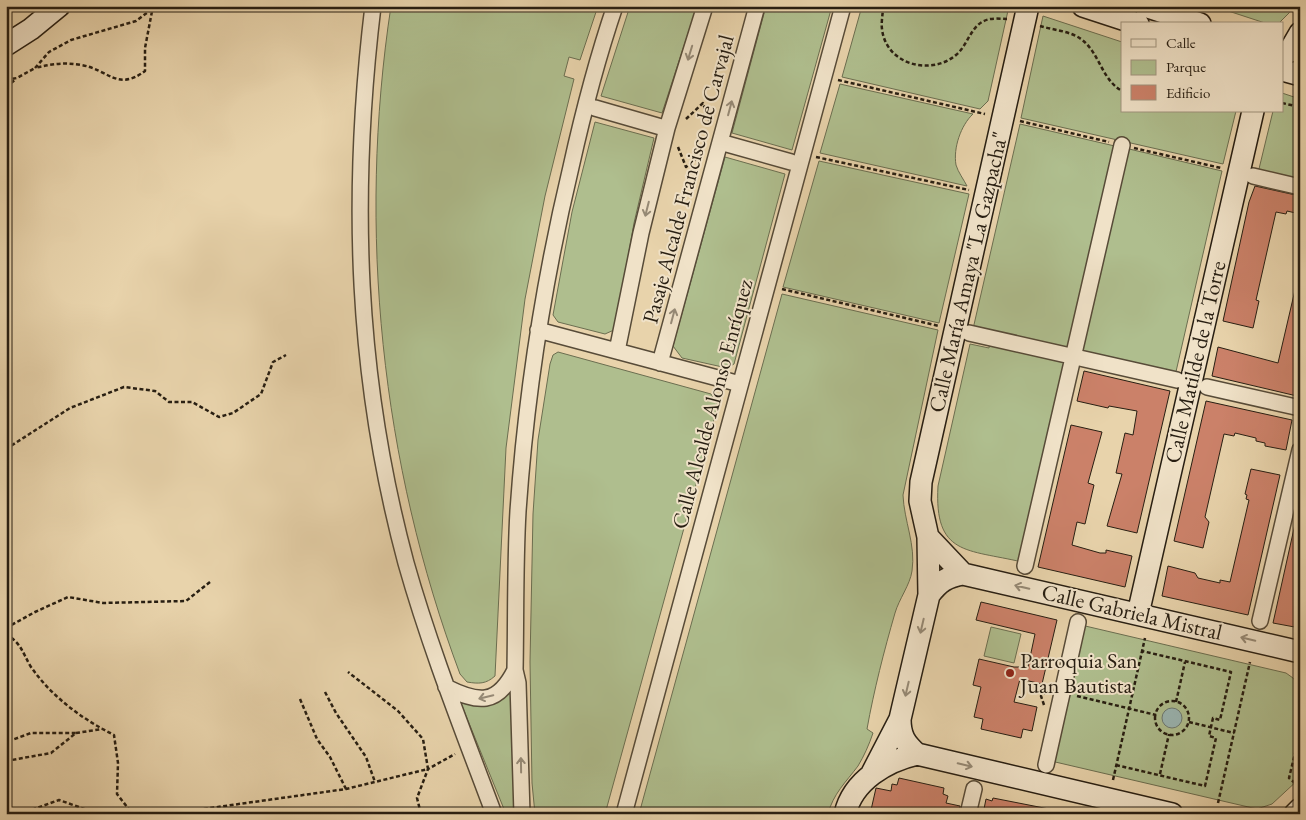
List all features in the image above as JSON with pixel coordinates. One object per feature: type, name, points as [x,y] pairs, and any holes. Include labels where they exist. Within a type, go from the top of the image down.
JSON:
[{"type":"street","points":[[6,44],[31,29],[59,6]]},
{"type":"street","points":[[373,6],[360,134],[358,222],[361,295],[375,412],[390,493],[406,562],[446,687],[494,814]]},
{"type":"street","points":[[522,814],[518,683],[515,670],[518,513],[526,419],[538,330],[560,209],[578,134],[615,6]]},
{"type":"street","name":"Pasaje Alcalde Francisco de Carvajal","points":[[617,351],[667,128],[705,6]]},
{"type":"street","name":"Pasaje Alcalde Francisco de Carvajal","points":[[660,363],[757,6]]},
{"type":"street","name":"Calle Alcalde Alonso Enríquez","points":[[624,814],[843,6]]},
{"type":"street","name":"Calle María Amaya \"La Gazpacha\"","points":[[900,719],[929,595],[928,537],[921,507],[921,482],[1028,6]]},
{"type":"street","points":[[1083,6],[1132,22]]},
{"type":"street","points":[[1145,6],[1194,22]]},
{"type":"street","points":[[1300,33],[1288,57],[1300,75]]},
{"type":"street","points":[[595,108],[661,127]]},
{"type":"street","name":"Calle Matilde de la Torre","points":[[1138,614],[1253,112]]},
{"type":"street","points":[[727,144],[791,162]]},
{"type":"street","points":[[1025,566],[1122,145]]},
{"type":"street","points":[[1253,176],[1300,186]]},
{"type":"street","points":[[538,330],[740,384]]},
{"type":"street","points":[[969,333],[1177,380]]},
{"type":"street","points":[[1207,387],[1300,408]]},
{"type":"street","points":[[1260,620],[1300,450]]},
{"type":"street","points":[[928,537],[963,574]]},
{"type":"street","points":[[929,595],[937,583],[948,576],[963,574]]},
{"type":"street","name":"Calle Gabriela Mistral","points":[[963,574],[1298,651]]},
{"type":"street","points":[[1046,765],[1078,622]]},
{"type":"street","points":[[446,687],[476,699],[486,699],[498,694],[508,683],[515,670]]},
{"type":"street","points":[[900,719],[900,733],[906,744],[917,754],[1094,805],[1172,814]]},
{"type":"street","points":[[871,775],[900,719]]},
{"type":"street","points":[[845,814],[857,789],[871,775],[901,758],[917,754]]},
{"type":"street","points":[[968,814],[974,790]]},
{"type":"street","points":[[1295,814],[1300,809]]},
{"type":"path","points":[[883,6],[882,30],[887,45],[909,64],[924,67],[938,65],[958,54],[971,33],[982,22],[993,18],[1010,19]]},
{"type":"path","points":[[35,68],[50,52],[71,40],[136,21],[152,7]]},
{"type":"path","points":[[6,87],[35,68],[58,63],[83,65],[123,80],[134,80],[145,71],[145,48],[152,7]]},
{"type":"path","points":[[1038,26],[1070,34],[1081,39],[1089,46],[1108,80],[1121,90]]},
{"type":"path","points":[[6,80],[17,78]]},
{"type":"path","points":[[838,80],[989,115]]},
{"type":"path","points":[[1284,103],[1300,107]]},
{"type":"path","points":[[680,123],[703,104],[711,125]]},
{"type":"path","points":[[676,141],[686,167],[708,150]]},
{"type":"path","points":[[816,157],[973,191]]},
{"type":"path","points":[[780,289],[941,326]]},
{"type":"path","points":[[6,449],[70,408],[124,387],[154,391],[169,402],[192,402],[218,418],[233,413],[261,394],[273,362],[286,355]]},
{"type":"path","points":[[6,628],[68,597],[103,603],[186,601],[210,582]]},
{"type":"path","points":[[6,634],[18,641],[31,666],[56,696],[102,729],[114,735],[118,762],[117,794],[131,812]]},
{"type":"path","points":[[1113,780],[1145,638]]},
{"type":"path","points":[[1116,765],[1205,786],[1216,738],[1209,736],[1211,727],[1214,718],[1220,720],[1231,672],[1142,651]]},
{"type":"path","points":[[1176,702],[1185,661]]},
{"type":"path","points":[[1218,803],[1250,662]]},
{"type":"path","points":[[348,672],[398,711],[423,739],[428,769],[417,798],[421,814]]},
{"type":"path","points":[[326,692],[336,713],[366,756],[376,782]]},
{"type":"path","points":[[1062,693],[1156,715]]},
{"type":"path","points":[[1040,696],[1047,698]]},
{"type":"path","points":[[300,699],[317,739],[330,757],[346,788]]},
{"type":"path","points":[[1166,702],[1176,702],[1185,707],[1189,722],[1184,731],[1169,734],[1157,725],[1156,715],[1166,702]]},
{"type":"path","points":[[1189,722],[1234,733]]},
{"type":"path","points":[[6,743],[31,733],[76,733],[102,729]]},
{"type":"path","points":[[6,761],[51,753],[76,733]]},
{"type":"path","points":[[1295,783],[1289,778],[1300,733]]},
{"type":"path","points":[[1160,775],[1169,734]]},
{"type":"path","points":[[6,739],[12,740]]},
{"type":"path","points":[[20,814],[59,800],[93,812],[190,811],[376,782],[428,769],[462,750]]},
{"type":"green space","points":[[391,6],[598,6],[580,60],[569,57],[564,76],[574,79],[545,196],[525,299],[506,448],[495,676],[489,681],[482,683],[467,682],[460,674],[433,594],[411,512],[394,429],[383,344],[377,260],[376,175],[381,90]]},
{"type":"green space","points":[[630,6],[697,6],[662,113],[601,96]]},
{"type":"green space","points":[[766,6],[832,6],[792,150],[732,133]]},
{"type":"green space","points":[[862,6],[1009,6],[988,101],[980,109],[842,77]]},
{"type":"green space","points":[[1213,6],[1296,6],[1280,22],[1262,22]]},
{"type":"green space","points":[[1043,16],[1121,42],[1121,112],[1236,112],[1223,164],[1021,118]]},
{"type":"green space","points":[[840,84],[973,114],[965,124],[959,137],[955,158],[956,165],[967,186],[820,153]]},
{"type":"green space","points":[[1284,94],[1300,99],[1300,183],[1258,173],[1273,112],[1284,112]]},
{"type":"green space","points":[[595,122],[654,138],[634,223],[617,320],[614,330],[605,334],[558,322],[553,315],[572,212]]},
{"type":"green space","points":[[1020,124],[1119,147],[1069,352],[973,329]]},
{"type":"green space","points":[[1125,148],[1222,171],[1175,376],[1077,354]]},
{"type":"green space","points":[[725,157],[785,174],[734,364],[727,368],[682,358],[673,346]]},
{"type":"green space","points":[[819,161],[969,194],[939,323],[783,287]]},
{"type":"green space","points":[[782,294],[938,330],[903,495],[911,542],[912,571],[895,613],[873,700],[867,729],[873,733],[858,766],[837,794],[828,814],[639,814]]},
{"type":"green space","points":[[990,340],[1069,359],[1022,562],[970,551],[958,545],[948,537],[942,526],[938,509],[938,486],[970,344],[989,348]]},
{"type":"green space","points":[[558,352],[711,394],[718,405],[605,814],[535,814],[532,783],[530,662],[533,514],[538,440],[550,364],[553,355]]},
{"type":"green space","points":[[1081,625],[1286,673],[1300,687],[1299,779],[1272,804],[1257,809],[1051,761]]},
{"type":"green space","points":[[991,627],[1021,634],[1014,663],[984,656]]},
{"type":"green space","points":[[515,682],[516,814],[506,814],[460,701]]},
{"type":"water","points":[[1172,708],[1179,711],[1182,718],[1179,725],[1172,728],[1165,725],[1162,718],[1165,711]]},
{"type":"building","points":[[1255,186],[1300,196],[1300,214],[1287,211],[1286,214],[1276,212],[1256,300],[1259,301],[1253,328],[1223,321],[1249,202]]},
{"type":"building","points":[[1295,290],[1300,291],[1300,386],[1297,396],[1212,376],[1218,347],[1278,363]]},
{"type":"building","points":[[1084,371],[1170,391],[1137,533],[1107,526],[1122,474],[1116,473],[1125,433],[1133,435],[1137,411],[1109,406],[1108,408],[1077,401]]},
{"type":"building","points":[[1206,401],[1292,420],[1286,450],[1265,446],[1265,443],[1256,441],[1256,438],[1235,433],[1234,436],[1224,434],[1205,517],[1209,522],[1203,548],[1174,541]]},
{"type":"building","points":[[1071,425],[1102,432],[1088,483],[1094,485],[1085,524],[1077,522],[1072,545],[1100,553],[1106,553],[1106,550],[1132,556],[1125,587],[1038,567]]},
{"type":"building","points":[[1251,469],[1280,475],[1248,615],[1162,596],[1168,566],[1195,573],[1198,578],[1220,583],[1220,580],[1230,582],[1249,500],[1246,499],[1247,495],[1245,494]]},
{"type":"building","points":[[1295,524],[1300,524],[1300,628],[1273,623]]},
{"type":"building","name":"Parroquia San Juan Bautista","points":[[981,602],[1057,620],[1042,684],[1020,679],[1014,702],[1037,707],[1032,731],[1023,729],[1021,738],[981,729],[983,719],[974,717],[981,687],[973,685],[979,659],[1014,667],[1028,667],[1035,634],[976,620]]},
{"type":"building","points":[[899,778],[944,788],[943,794],[948,796],[946,803],[960,806],[959,814],[874,814],[875,811],[871,810],[876,788],[891,791],[892,784],[897,785]]},
{"type":"building","points":[[993,798],[1049,809],[1048,814],[983,814],[986,799],[992,801]]},
{"type":"place","name":"Parroquia San Juan Bautista","points":[[1010,673]]}]
